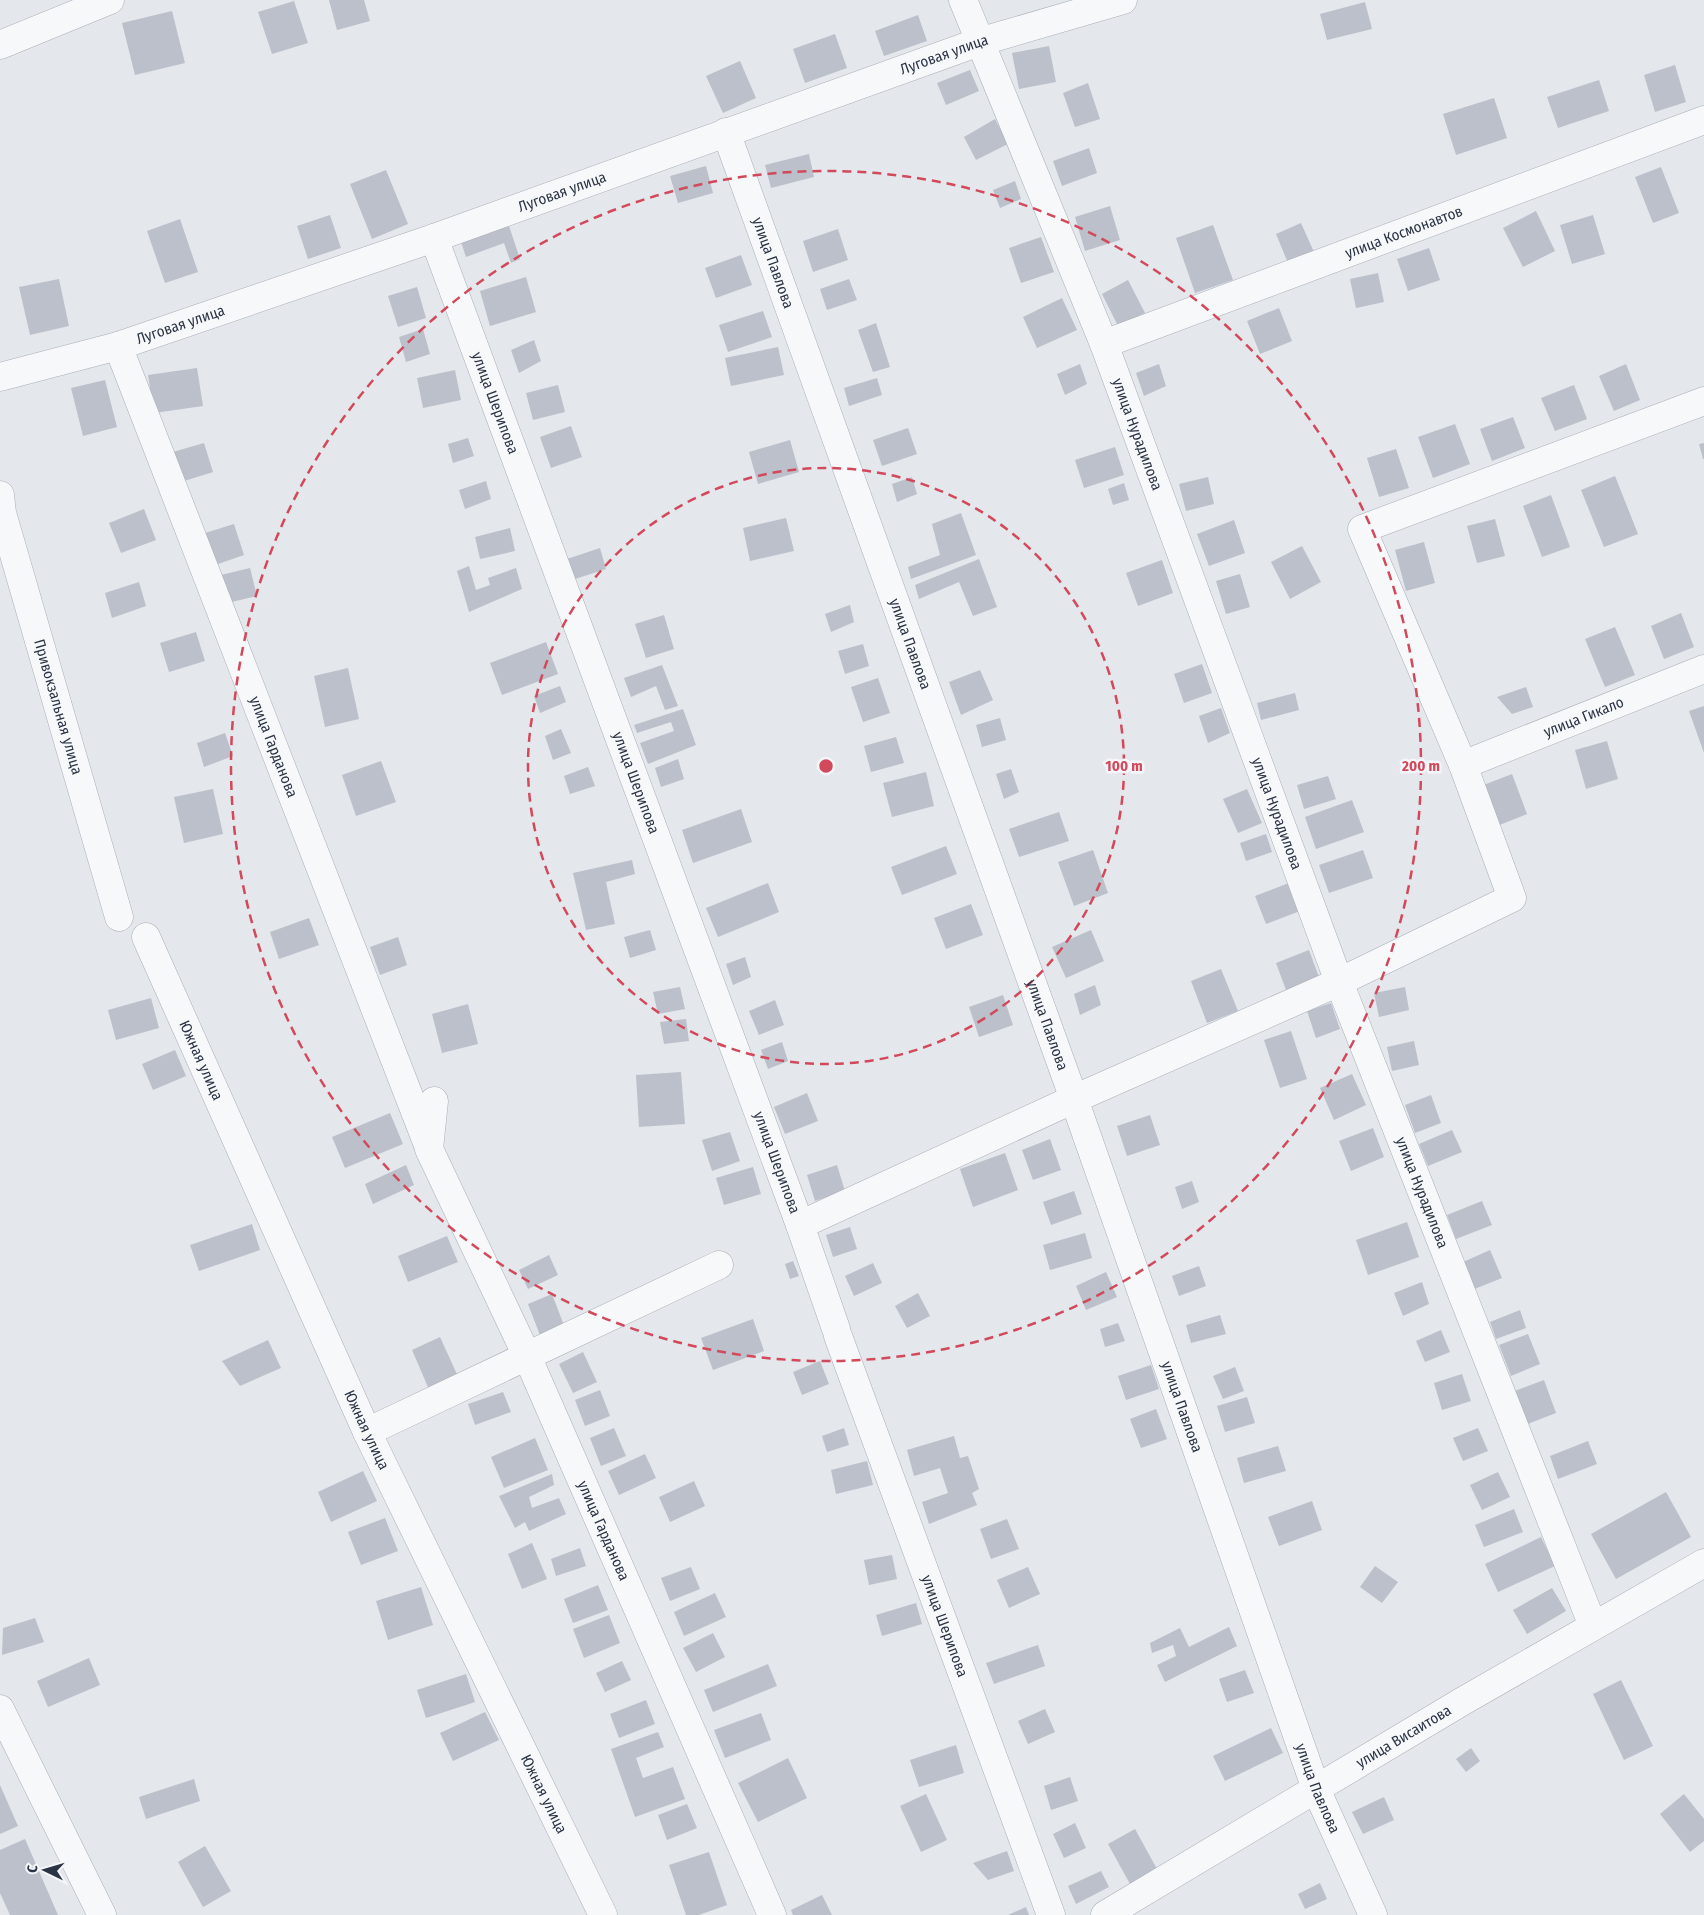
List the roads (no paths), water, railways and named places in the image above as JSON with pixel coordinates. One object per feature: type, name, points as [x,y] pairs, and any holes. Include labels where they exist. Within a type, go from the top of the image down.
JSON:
[{"type":"street","points":[[0,45],[110,0]]},
{"type":"street","name":"улица Нурадилова","points":[[964,0],[979,42],[1104,344],[1339,982],[1593,1626]]},
{"type":"street","name":"Луговая улица","points":[[0,377],[118,346],[434,238],[979,42],[1123,0]]},
{"type":"street","name":"улица Космонавтов","points":[[1104,344],[1704,120]]},
{"type":"street","name":"улица Павлова","points":[[726,132],[1074,1099],[1316,1788],[1373,1915]]},
{"type":"street","name":"улица Шерипова","points":[[434,238],[800,1225],[837,1333],[1051,1915]]},
{"type":"street","name":"улица Гарданова","points":[[118,346],[429,1148],[527,1356],[772,1915]]},
{"type":"street","points":[[800,1225],[1074,1099],[1339,982],[1512,898],[1463,765],[1362,529],[1704,401]]},
{"type":"street","name":"Привокзальная улица","points":[[0,495],[2,513],[119,917]]},
{"type":"street","name":"улица Гикало","points":[[1463,765],[1704,669]]},
{"type":"street","name":"Южная улица","points":[[146,937],[367,1432],[603,1915]]},
{"type":"street","points":[[429,1148],[434,1101]]},
{"type":"street","points":[[367,1432],[719,1265]]},
{"type":"street","name":"улица Висаитова","points":[[1105,1915],[1316,1788],[1704,1562]]},
{"type":"street","points":[[0,1709],[102,1915]]}]
